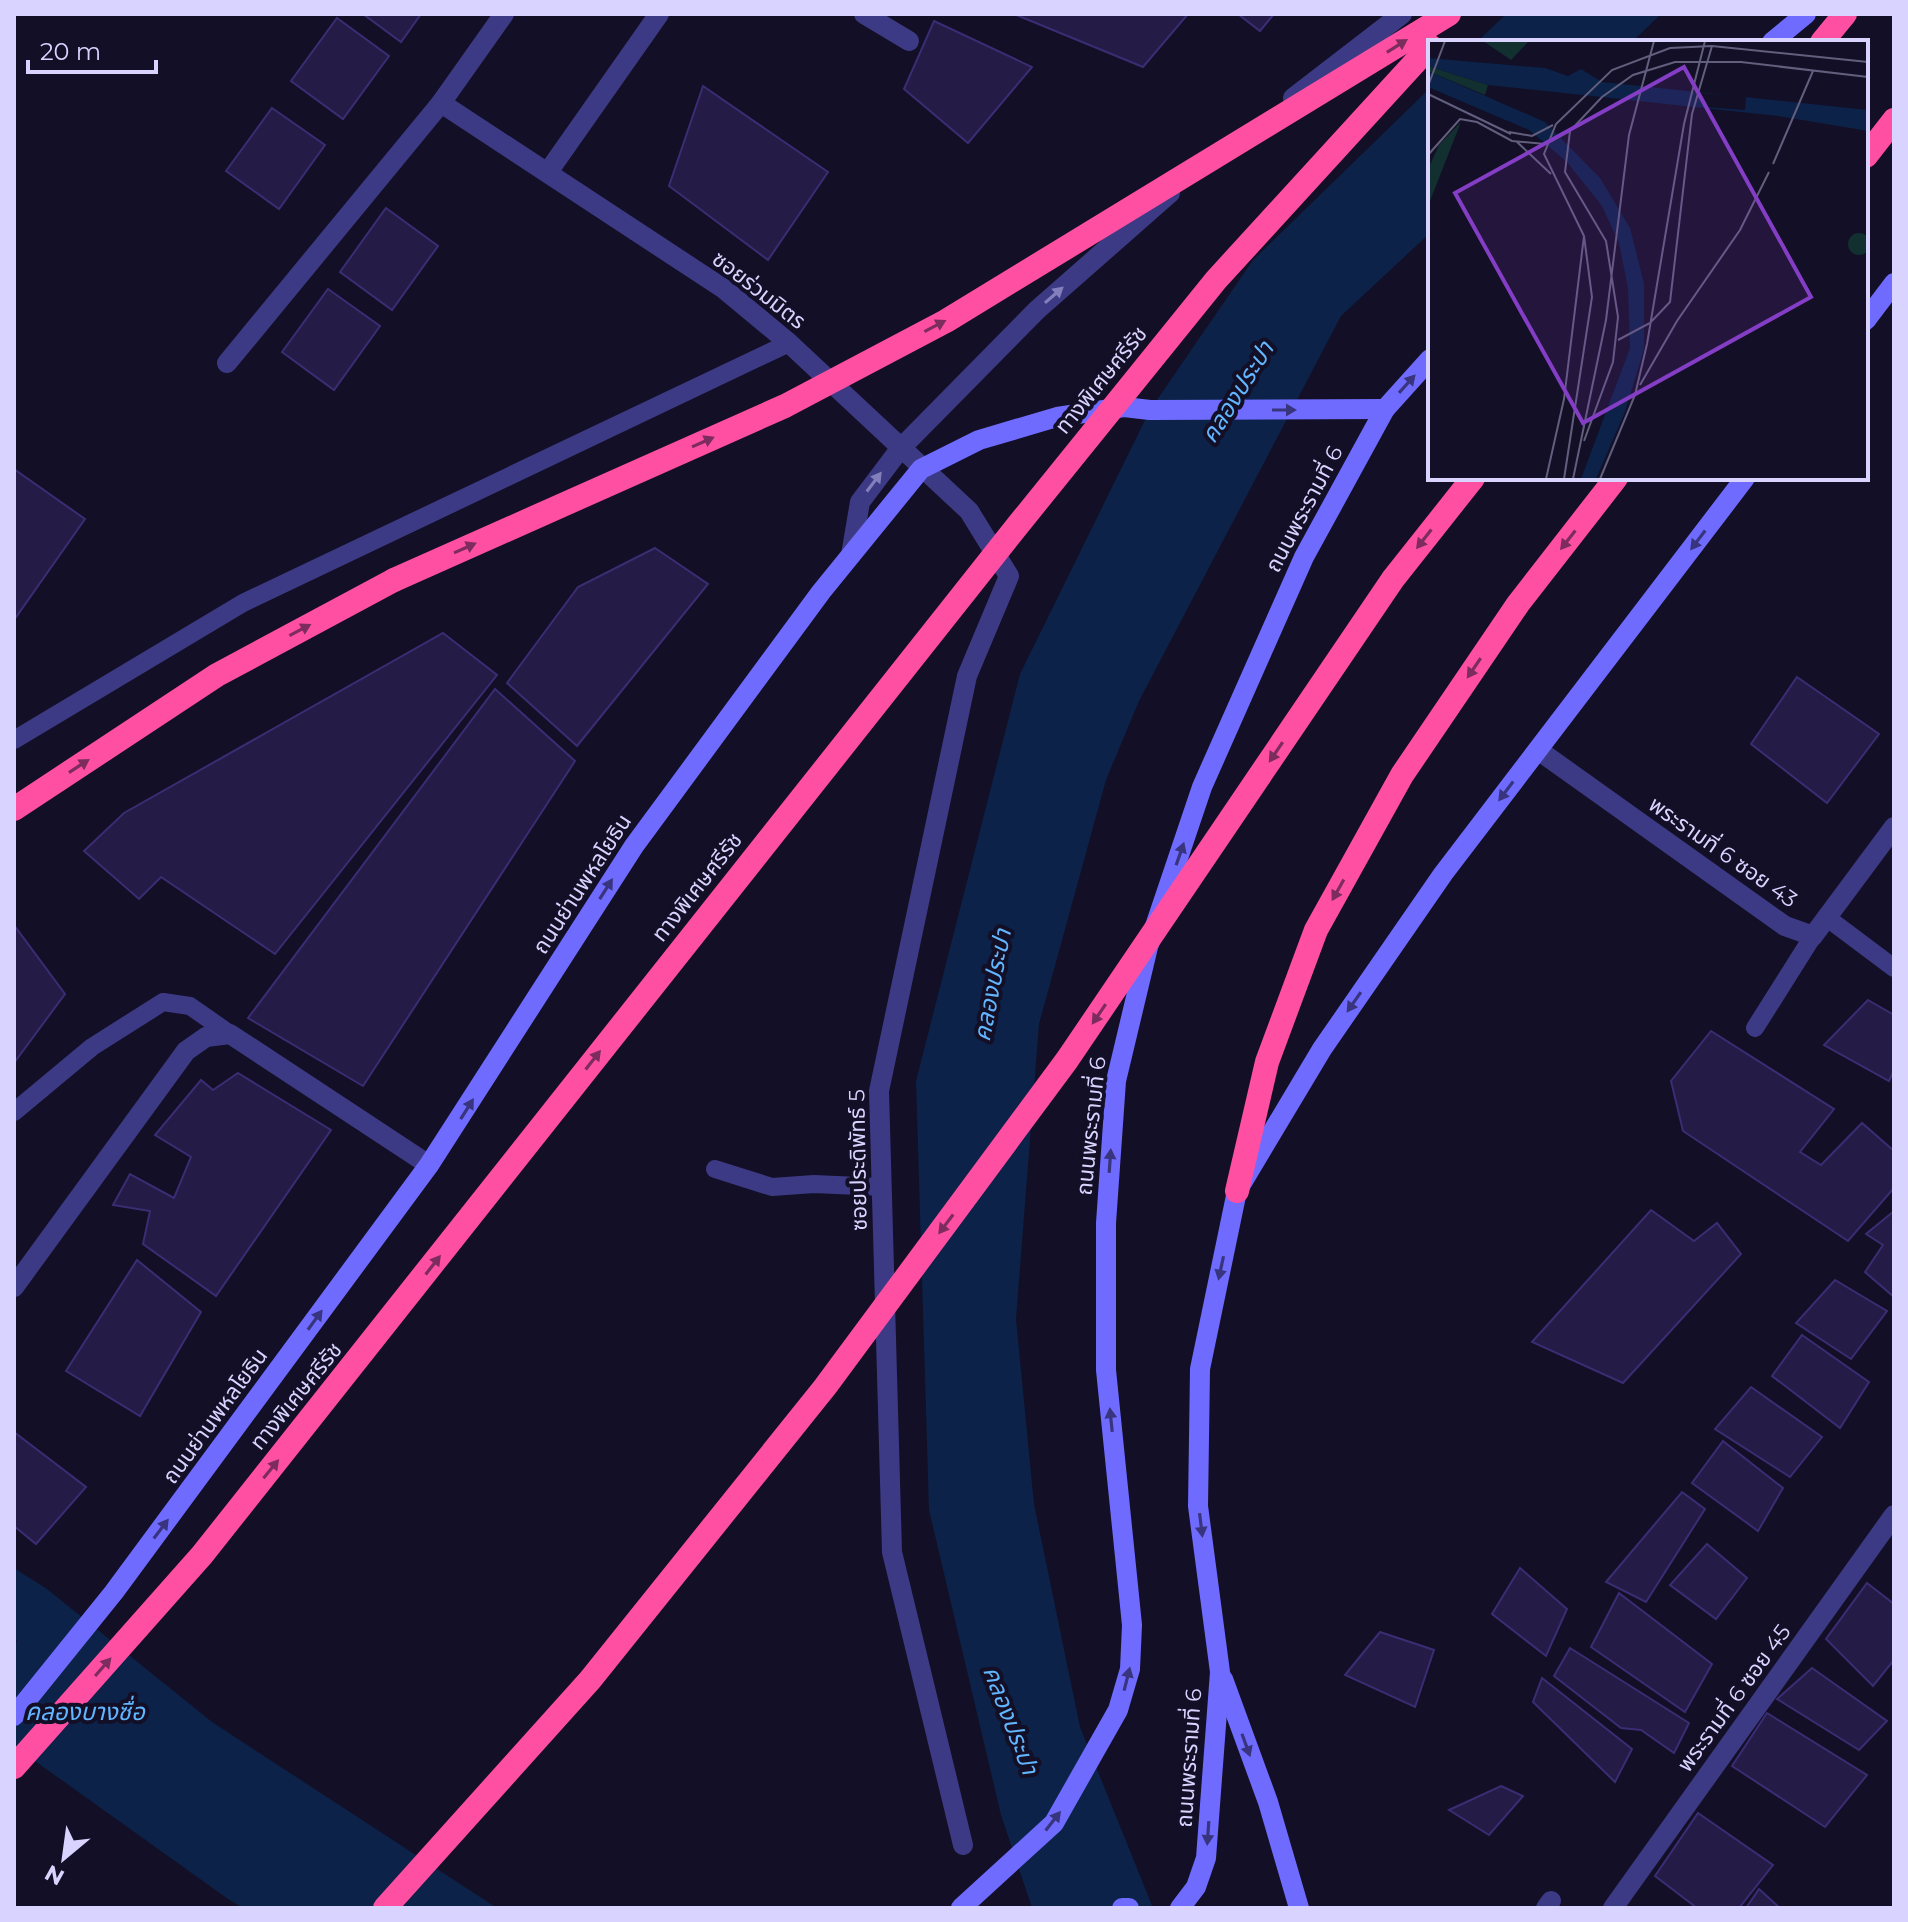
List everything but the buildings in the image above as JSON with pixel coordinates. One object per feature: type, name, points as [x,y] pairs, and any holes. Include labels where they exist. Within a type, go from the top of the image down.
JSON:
[{"type":"highway","points":[[14,809],[217,675],[394,580],[785,406],[932,328],[1449,14]]},
{"type":"highway","name":"ทางพิเศษศรีรัช","points":[[1436,40],[1460,14]]},
{"type":"highway","points":[[1824,40],[1845,14]]},
{"type":"highway","name":"ทางพิเศษศรีรัช","points":[[14,1767],[202,1555],[979,573],[1216,280],[1428,48]]},
{"type":"highway","points":[[1868,153],[1894,120]]},
{"type":"highway","points":[[385,1908],[590,1680],[825,1387],[1067,1060],[1393,579],[1471,480]]},
{"type":"highway","points":[[1237,1191],[1267,1062],[1316,930],[1402,775],[1518,604],[1614,480]]},
{"type":"main road","points":[[1774,40],[1806,14]]},
{"type":"main road","points":[[1868,317],[1894,283]]},
{"type":"main road","name":"ถนนพระรามที่ 6","points":[[961,1908],[1054,1823],[1098,1751],[1118,1710],[1130,1669],[1132,1625],[1106,1370],[1106,1223],[1116,1081],[1148,947],[1202,787],[1304,557],[1385,409],[1428,361]]},
{"type":"main road","name":"ถนนย่านพหลโยธิน","points":[[14,1716],[114,1592],[429,1165],[634,846],[851,555],[921,469],[979,440],[1057,417],[1124,407],[1150,410],[1385,409]]},
{"type":"main road","name":"ถนนพระรามที่ 6","points":[[1180,1908],[1196,1887],[1206,1858],[1220,1672],[1198,1506],[1200,1369],[1237,1191],[1322,1049],[1443,874],[1743,480]]},
{"type":"main road","points":[[1220,1672],[1268,1802],[1299,1908]]},
{"type":"main road","points":[[1122,1908],[1129,1908]]},
{"type":"street","points":[[227,363],[441,103],[504,14]]},
{"type":"street","points":[[548,172],[659,14]]},
{"type":"street","points":[[864,14],[909,41]]},
{"type":"street","points":[[851,555],[860,502],[900,449],[1037,310],[1193,173],[1402,14]]},
{"type":"street","name":"ซอยร่วมมิตร","points":[[441,103],[724,289],[789,343],[921,469]]},
{"type":"street","name":"ซอยประดิพัทธ์ 5","points":[[921,469],[969,511],[1009,576],[967,676],[879,1091],[892,1552],[963,1845]]},
{"type":"street","name":"พระรามที่ 6 ซอย 43","points":[[1538,750],[1785,926],[1813,936]]},
{"type":"street","points":[[1813,936],[1893,831]]},
{"type":"street","points":[[14,1287],[186,1051],[206,1037],[230,1034],[429,1165]]},
{"type":"street","name":"พระรามที่ 6 ซอย 45","points":[[1613,1908],[1894,1515]]},
{"type":"lane","points":[[14,740],[243,603],[789,343]]},
{"type":"lane","points":[[1826,917],[1894,968]]},
{"type":"lane","points":[[1755,1028],[1813,936]]},
{"type":"lane","points":[[14,1112],[92,1047],[163,1002],[190,1006],[230,1034]]},
{"type":"lane","points":[[715,1169],[772,1187],[814,1184],[882,1187]]},
{"type":"water","points":[[1506,14],[1661,14],[1634,40],[1479,40]]},
{"type":"water","name":"คลองประปา","points":[[1428,90],[1428,235],[1341,316],[1139,701],[1106,780],[1039,1024],[1016,1319],[1034,1504],[1080,1727],[1153,1908],[1032,1908],[1001,1815],[929,1510],[916,1081],[1020,674],[1150,410],[1253,260]]},
{"type":"water","name":"คลองบางซื่อ","points":[[14,1568],[47,1589],[212,1722],[497,1908],[243,1908],[228,1899],[14,1746],[14,1646],[17,1641],[14,1638]]}]
